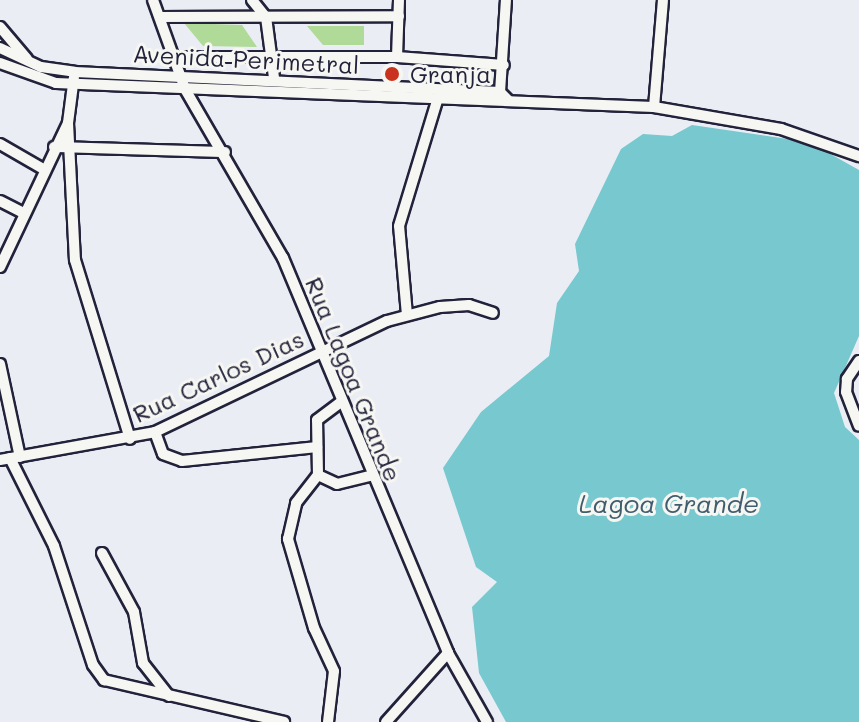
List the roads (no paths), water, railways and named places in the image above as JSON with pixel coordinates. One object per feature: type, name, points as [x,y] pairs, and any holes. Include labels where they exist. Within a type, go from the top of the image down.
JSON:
[{"type":"street","name":"Rua Lagoa Grande","points":[[153,0],[162,17],[185,89],[225,152],[283,258],[448,653],[487,722]]},
{"type":"street","points":[[252,0],[266,17],[274,78]]},
{"type":"street","points":[[397,57],[399,0]]},
{"type":"street","points":[[506,0],[504,96],[654,107],[781,129],[859,156]]},
{"type":"street","points":[[654,107],[663,0]]},
{"type":"street","points":[[162,17],[399,16]]},
{"type":"street","points":[[0,27],[29,62]]},
{"type":"street","name":"Avenida Perimetral","points":[[0,48],[74,78],[185,89],[504,96]]},
{"type":"street","points":[[176,57],[397,57],[504,65]]},
{"type":"street","name":"Avenida Perimetral","points":[[0,63],[33,78],[181,73],[274,78],[437,101],[504,96]]},
{"type":"street","points":[[74,78],[68,123],[73,149],[75,260],[130,439]]},
{"type":"street","points":[[407,315],[399,226],[437,101]]},
{"type":"street","points":[[1,263],[68,123]]},
{"type":"street","points":[[0,144],[45,170]]},
{"type":"street","points":[[54,147],[225,152]]},
{"type":"street","points":[[0,201],[24,213]]},
{"type":"street","name":"Rua Carlos Dias","points":[[10,459],[155,432],[320,351],[407,315],[469,305],[493,313]]},
{"type":"street","points":[[859,361],[847,379],[859,426]]},
{"type":"street","points":[[0,364],[10,459],[58,555],[100,676],[109,683],[284,722]]},
{"type":"street","points":[[328,722],[334,671],[314,628],[288,539],[296,503],[318,475],[317,420],[341,402]]},
{"type":"street","points":[[155,432],[163,454],[182,461],[317,447]]},
{"type":"street","points":[[318,475],[337,484],[372,475]]},
{"type":"street","points":[[102,553],[134,612],[143,663],[169,696]]},
{"type":"street","points":[[386,722],[448,653]]},
{"type":"water","name":"Lagoa Grande","points":[[692,125],[809,142],[859,170],[859,336],[834,393],[845,427],[859,440],[859,722],[506,722],[479,673],[472,607],[497,582],[476,567],[443,468],[481,412],[549,356],[557,303],[579,271],[575,244],[621,149],[643,134],[672,136]]},
{"type":"place","name":"Granja","points":[[392,74]]}]
